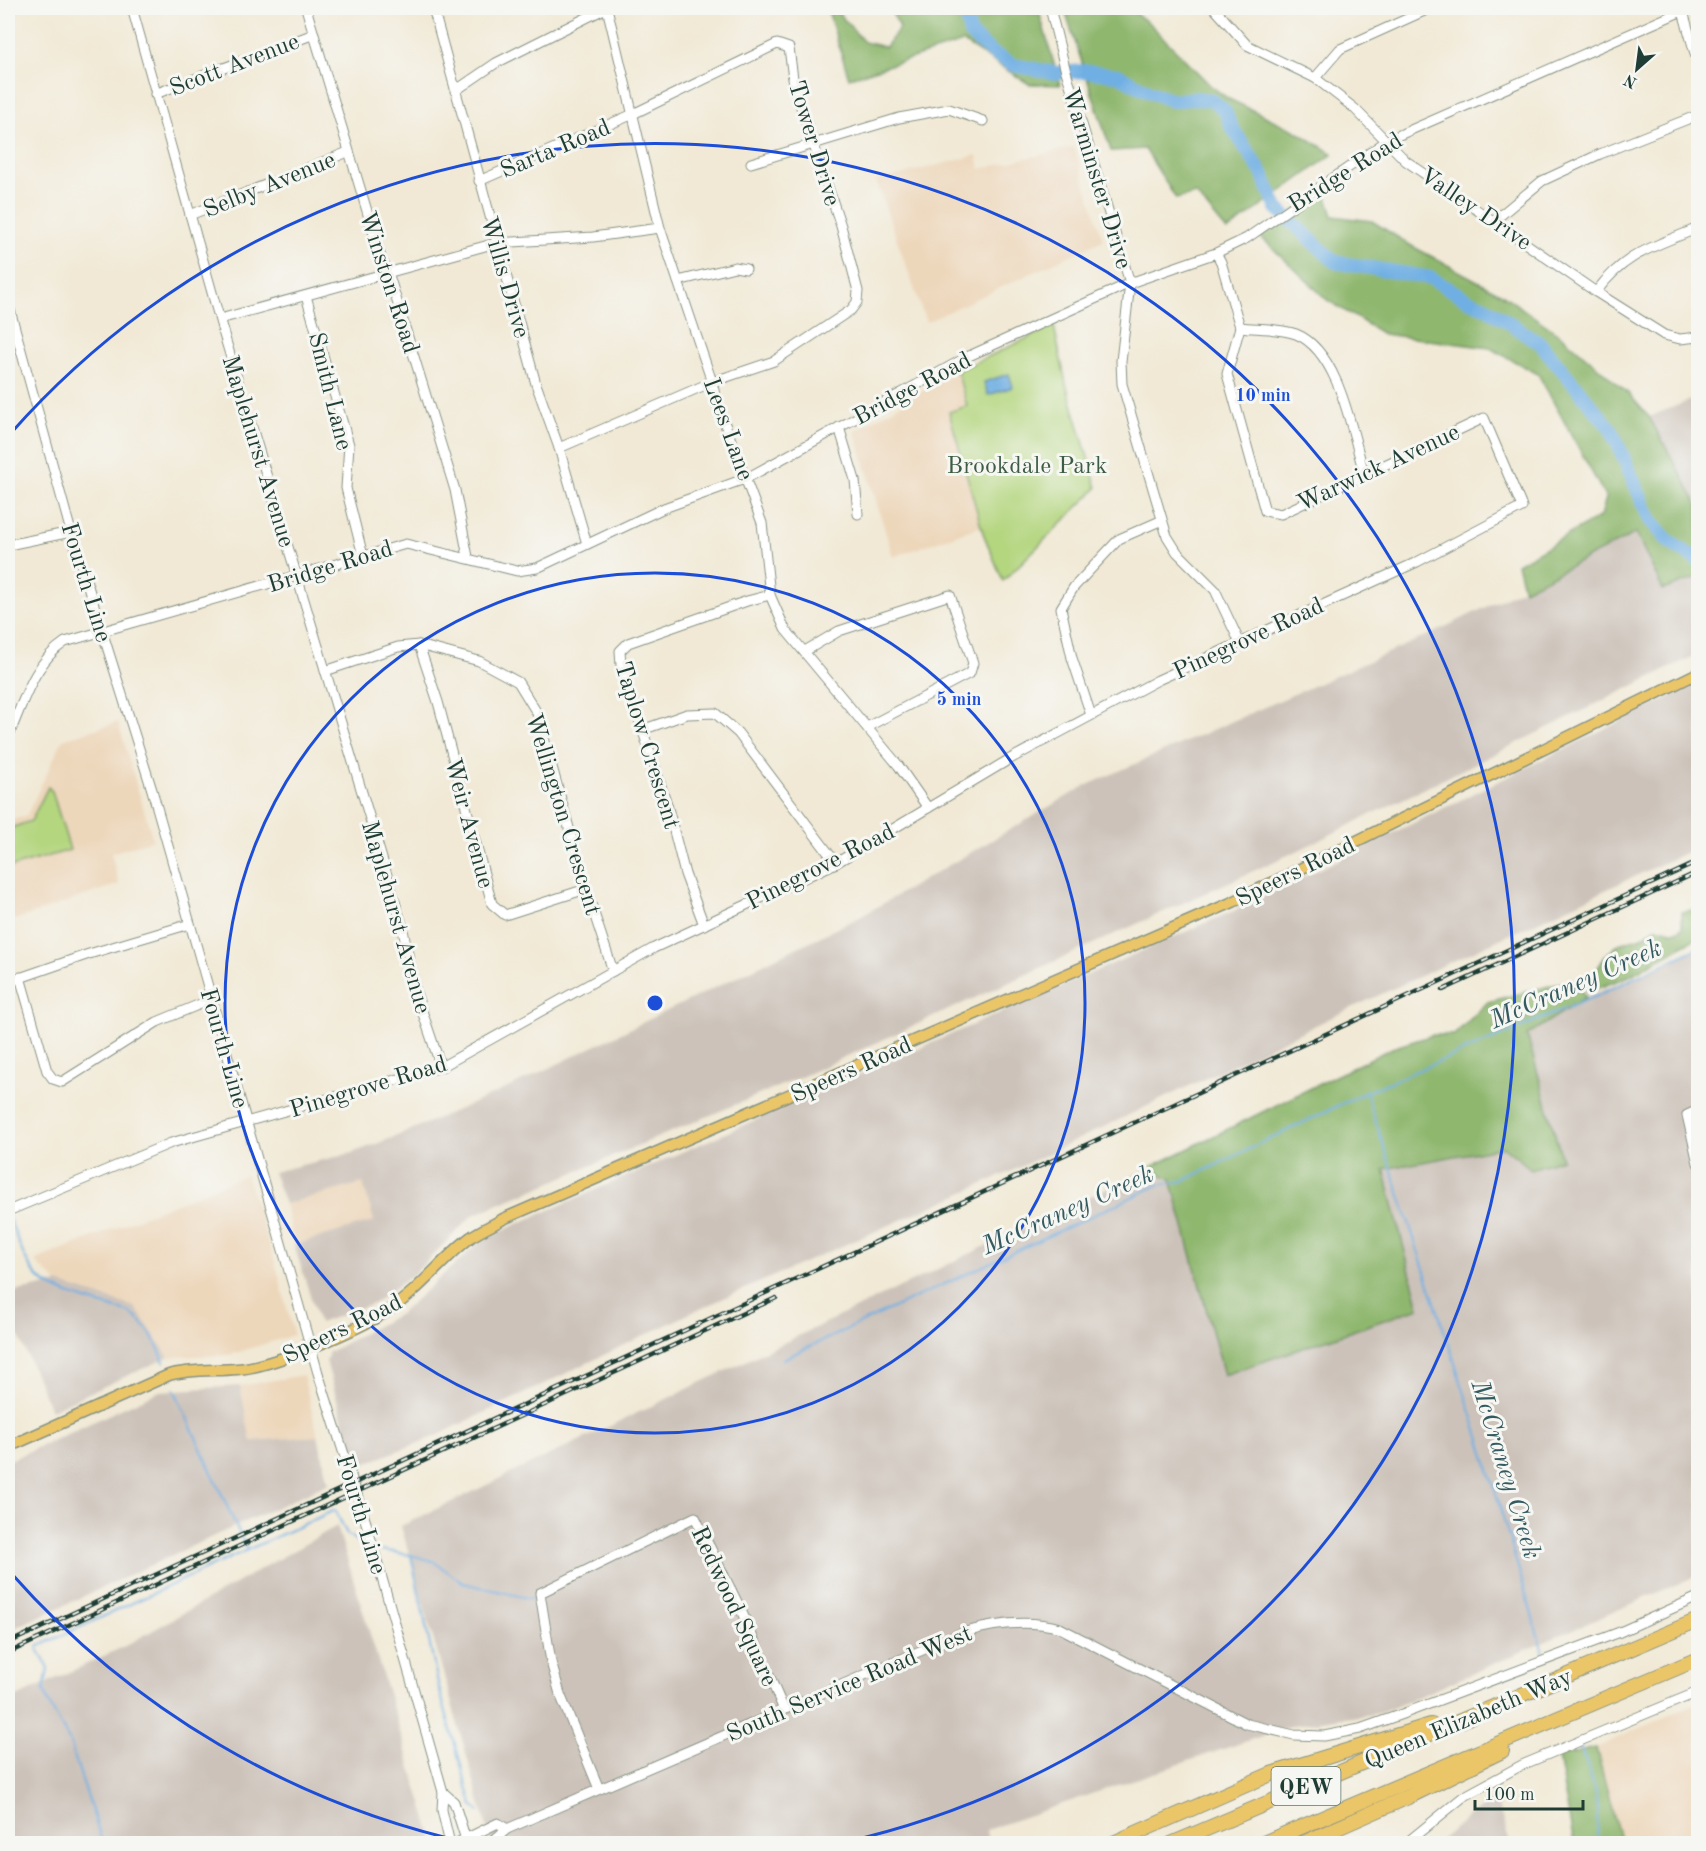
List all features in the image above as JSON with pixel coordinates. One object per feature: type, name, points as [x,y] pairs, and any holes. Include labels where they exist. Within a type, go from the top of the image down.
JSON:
[{"type":"highway","name":"Queen Elizabeth Way","points":[[1171,1844],[1698,1620]]},
{"type":"highway","name":"Queen Elizabeth Way","points":[[1261,1844],[1698,1659]]},
{"type":"highway","points":[[1301,1844],[1408,1797],[1644,1682]]},
{"type":"highway","points":[[1111,1844],[1271,1774],[1431,1725],[1442,1729]]},
{"type":"main road","name":"Speers Road","points":[[8,1447],[169,1375],[198,1370],[243,1368],[268,1363],[388,1311],[410,1295],[474,1236],[503,1219],[1233,902],[1698,673]]},
{"type":"street","name":"Maplehurst Avenue","points":[[132,8],[220,319],[402,925],[417,993],[441,1067]]},
{"type":"street","name":"Winston Road","points":[[306,8],[348,152],[382,261],[388,272],[455,490],[468,557]]},
{"type":"street","name":"Willis Drive","points":[[433,8],[536,384],[559,448],[587,544]]},
{"type":"street","points":[[455,91],[496,63],[607,8]]},
{"type":"street","name":"Lees Lane","points":[[607,8],[660,228],[717,403],[762,523],[770,595],[784,629],[805,651],[898,765],[928,808]]},
{"type":"street","name":"Warminster Drive","points":[[1050,8],[1065,68],[1130,283],[1120,361],[1122,384],[1160,521],[1177,552],[1215,590],[1240,643]]},
{"type":"street","name":"Valley Drive","points":[[1214,8],[1247,45],[1315,78],[1354,108],[1388,140],[1406,161],[1495,220],[1596,292],[1664,336],[1680,339],[1698,337]]},
{"type":"street","points":[[1315,78],[1340,49],[1431,8]]},
{"type":"street","points":[[1684,8],[1698,64]]},
{"type":"street","name":"Bridge Road","points":[[8,737],[40,664],[51,651],[65,642],[406,543],[517,571],[537,568],[663,508],[747,478],[969,356],[1130,283],[1216,253],[1247,238],[1388,140],[1684,8]]},
{"type":"street","name":"Scott Avenue","points":[[155,94],[314,34]]},
{"type":"street","name":"Tower Drive","points":[[631,115],[777,44],[789,48],[794,86],[841,226],[858,291],[857,302],[851,310],[774,361],[712,382]]},
{"type":"street","points":[[751,163],[899,118],[949,109],[983,121]]},
{"type":"street","name":"Sarta Road","points":[[479,181],[631,115]]},
{"type":"street","points":[[1495,220],[1542,181],[1600,154],[1698,115]]},
{"type":"street","name":"Selby Avenue","points":[[190,215],[348,152]]},
{"type":"street","points":[[220,319],[496,243],[593,237],[660,228]]},
{"type":"street","points":[[1596,292],[1611,272],[1626,259],[1698,228]]},
{"type":"street","points":[[1216,253],[1221,262],[1240,327],[1296,334],[1317,349],[1334,373],[1364,472]]},
{"type":"street","points":[[678,281],[735,267],[746,269]]},
{"type":"street","name":"Smith Lane","points":[[306,296],[349,445],[346,488],[363,556]]},
{"type":"street","name":"Fourth Line","points":[[8,303],[10,325],[190,924],[311,1346],[368,1529],[443,1792],[442,1810],[453,1844]]},
{"type":"street","name":"Warwick Avenue","points":[[1240,327],[1227,374],[1265,511],[1281,514],[1364,472],[1484,418]]},
{"type":"street","points":[[559,448],[712,382]]},
{"type":"street","name":"Pinegrove Road","points":[[8,1211],[171,1143],[441,1067],[613,971],[836,863],[1091,715],[1158,680],[1417,562],[1522,507],[1484,418]]},
{"type":"street","points":[[839,427],[855,480],[858,514]]},
{"type":"street","points":[[1091,715],[1072,658],[1061,608],[1074,587],[1119,539],[1160,521]]},
{"type":"street","points":[[8,545],[71,532]]},
{"type":"street","name":"Taplow Crescent","points":[[704,925],[685,874],[667,804],[621,665],[620,651],[628,644],[747,601],[770,595]]},
{"type":"street","points":[[805,651],[840,630],[950,595],[973,663],[970,673],[867,727]]},
{"type":"street","name":"Wellington Crescent","points":[[326,671],[398,647],[419,645],[479,661],[518,682],[537,713],[586,889],[613,971]]},
{"type":"street","name":"Weir Avenue","points":[[419,645],[438,702],[492,904],[505,915],[586,889]]},
{"type":"street","points":[[642,730],[687,714],[714,713],[738,733],[836,863]]},
{"type":"street","points":[[8,981],[190,924]]},
{"type":"street","points":[[20,977],[47,1071],[53,1079],[62,1082],[157,1022],[210,1000]]},
{"type":"street","points":[[1698,1110],[1687,1115],[1698,1163]]},
{"type":"street","name":"Redwood Square","points":[[599,1789],[560,1694],[551,1662],[540,1593],[695,1517],[741,1610],[784,1710]]},
{"type":"street","name":"South Service Road West","points":[[489,1844],[507,1829],[962,1633],[991,1625],[1036,1624],[1060,1628],[1247,1724],[1294,1735],[1324,1736],[1360,1729],[1416,1709],[1620,1632],[1698,1597]]},
{"type":"street","points":[[1405,1844],[1463,1797],[1522,1765],[1698,1692]]},
{"type":"street","name":"Fourth Line","points":[[443,1792],[454,1802],[466,1841]]},
{"type":"street","name":"South Service Road West","points":[[466,1841],[498,1823],[507,1829]]},
{"type":"street","points":[[453,1844],[466,1841]]},
{"type":"shaded area","points":[[1074,147],[1103,240],[926,322],[876,181],[977,155],[980,169]]},
{"type":"shaded area","points":[[957,371],[967,406],[949,413],[981,526],[893,557],[855,431]]},
{"type":"shaded area","points":[[1698,397],[1698,505],[1649,417]]},
{"type":"shaded area","points":[[1636,533],[1663,590],[1698,577],[1698,654],[1297,851],[801,1077],[473,1215],[415,1273],[373,1304],[319,1323],[294,1245],[374,1221],[363,1183],[285,1204],[273,1172],[352,1153],[508,1088],[860,917],[1085,786],[1433,633]]},
{"type":"shaded area","points":[[1698,683],[1698,847],[1345,1011],[1012,1171],[697,1310],[436,1436],[356,1467],[326,1361],[329,1352],[401,1313],[483,1239],[1247,905]]},
{"type":"shaded area","points":[[118,722],[153,840],[111,853],[119,884],[8,922],[8,822],[27,815],[63,739]]},
{"type":"shaded area","points":[[1698,949],[1698,1575],[1381,1713],[1294,1725],[986,1830],[988,1843],[492,1844],[401,1526],[1149,1168],[1171,1179],[1224,1374],[1419,1308],[1384,1169],[1504,1147],[1531,1169],[1562,1160],[1527,1035],[1586,997]]},
{"type":"shaded area","points":[[246,1175],[276,1265],[294,1335],[229,1355],[169,1357],[135,1307],[58,1283],[34,1261]]},
{"type":"shaded area","points":[[363,1182],[375,1221],[294,1245],[285,1204]]},
{"type":"shaded area","points":[[58,1283],[135,1307],[169,1357],[51,1410],[8,1311],[8,1293]]},
{"type":"shaded area","points":[[303,1375],[318,1436],[251,1441],[240,1386]]},
{"type":"shaded area","points":[[240,1386],[251,1441],[318,1436],[329,1483],[8,1631],[8,1461],[160,1391]]},
{"type":"shaded area","points":[[337,1526],[434,1843],[8,1843],[8,1701],[125,1646]]},
{"type":"shaded area","points":[[1698,1702],[1698,1843],[1621,1843],[1596,1748]]},
{"type":"shaded area","points":[[1495,1796],[1510,1843],[1436,1843]]},
{"type":"green space","points":[[827,8],[834,8],[864,42],[886,47],[900,27],[889,8],[1038,8],[1060,85],[1029,84],[963,42],[849,78]]},
{"type":"green space","points":[[1064,8],[1129,8],[1150,24],[1211,86],[1229,99],[1296,131],[1333,154],[1227,231],[1196,194],[1176,199],[1145,149],[1111,151]]},
{"type":"green space","points":[[1325,191],[1333,216],[1372,221],[1410,245],[1500,293],[1563,337],[1629,394],[1649,417],[1698,505],[1698,577],[1663,590],[1636,533],[1524,590],[1517,564],[1601,516],[1606,498],[1538,374],[1490,348],[1383,334],[1327,300],[1259,235]]},
{"type":"green space","name":"Brookdale Park","points":[[1054,326],[1066,384],[1097,488],[1003,581],[983,533],[949,412],[967,406],[957,371]]},
{"type":"green space","points":[[48,787],[52,791],[70,850],[8,868],[8,829],[31,821]]},
{"type":"green space","points":[[1698,909],[1698,937],[1629,976],[1588,992],[1578,979],[1596,971],[1606,955],[1619,944],[1642,937],[1657,927],[1675,932],[1682,928],[1682,912]]},
{"type":"green space","points":[[1572,980],[1586,997],[1527,1035],[1562,1159],[1531,1169],[1504,1147],[1384,1169],[1419,1308],[1224,1375],[1171,1179],[1149,1168],[1392,1048],[1433,1035],[1454,1035],[1488,1002]]},
{"type":"green space","points":[[1596,1748],[1621,1843],[1574,1843],[1558,1757]]},
{"type":"water","points":[[1009,374],[1013,387],[988,395],[984,382]]},
{"type":"waterway","points":[[965,8],[970,34],[991,52],[1013,65],[1055,73],[1085,71],[1118,75],[1173,101],[1194,98],[1212,100],[1225,111],[1231,126],[1262,173],[1277,208],[1335,262],[1431,278],[1468,300],[1485,307],[1540,343],[1611,429],[1651,521],[1669,542],[1698,560]]},
{"type":"waterway","name":"McCraney Creek","points":[[1543,1652],[1481,1443],[1366,1092],[1596,996],[1698,948]]},
{"type":"waterway","name":"McCraney Creek","points":[[783,1359],[1158,1185],[1183,1181],[1366,1092]]},
{"type":"waterway","points":[[10,1220],[24,1255],[36,1275],[44,1282],[66,1293],[130,1313],[151,1335],[164,1362]]},
{"type":"waterway","points":[[174,1389],[247,1550],[335,1510],[347,1534],[364,1546]]},
{"type":"waterway","points":[[103,1844],[69,1740],[47,1700],[44,1690],[48,1668],[37,1647],[247,1550]]},
{"type":"waterway","points":[[381,1550],[411,1555],[439,1688],[472,1804],[479,1811]]},
{"type":"waterway","points":[[411,1555],[433,1561],[463,1583],[532,1599]]},
{"type":"waterway","name":"McCraney Creek","points":[[1580,1747],[1590,1772],[1595,1794],[1597,1844]]},
{"type":"waterway","points":[[536,1839],[540,1844]]},
{"type":"railway","points":[[8,1643],[1698,862]]},
{"type":"railway","points":[[1443,990],[1698,872]]},
{"type":"railway","points":[[8,1653],[776,1298]]}]
